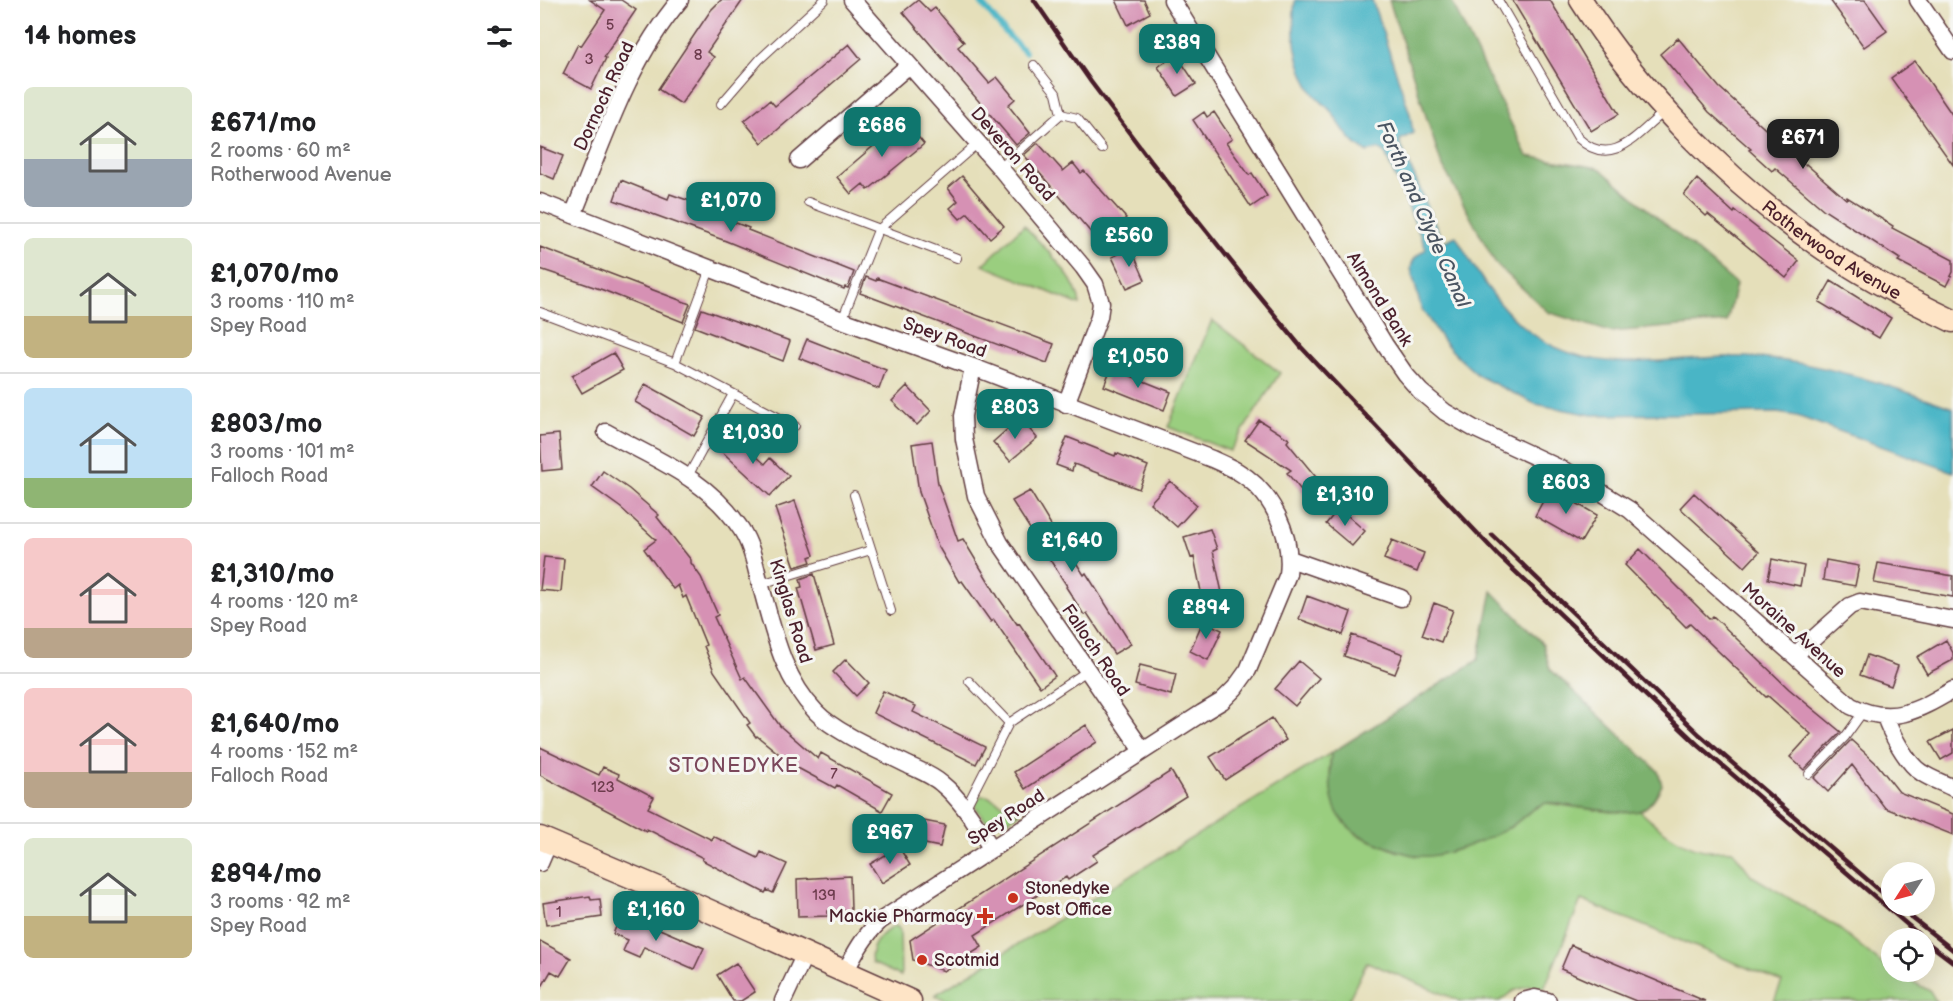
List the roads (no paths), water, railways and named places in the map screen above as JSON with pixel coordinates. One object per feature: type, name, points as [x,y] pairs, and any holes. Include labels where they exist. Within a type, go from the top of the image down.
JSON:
[{"type":"street","name":"Dornoch Road","points":[[573,215],[624,90],[645,51],[680,0]]},
{"type":"street","name":"Deveron Road","points":[[852,0],[1068,247],[1095,284],[1101,303],[1099,317],[1066,404]]},
{"type":"street","name":"Almond Bank","points":[[1172,0],[1385,345],[1420,392],[1445,412],[1473,428],[1570,473],[1630,510]]},
{"type":"street","name":"Rotherwood Avenue","points":[[1581,0],[1617,51],[1666,110],[1759,200],[1817,245],[1857,270],[1953,321]]},
{"type":"street","points":[[1918,0],[1953,51]]},
{"type":"street","points":[[799,160],[909,65]]},
{"type":"street","name":"Spey Road","points":[[540,202],[842,320],[974,367],[1212,459],[1239,472],[1259,490],[1275,511],[1287,539],[1290,559],[1284,586],[1248,670],[1222,701],[880,921],[864,938],[845,972]]},
{"type":"street","name":"Falloch Road","points":[[974,367],[963,416],[964,439],[976,496],[1000,543],[1143,751]]},
{"type":"street","name":"Kinglas Road","points":[[606,432],[688,476],[708,490],[726,508],[749,543],[780,654],[802,694],[816,712],[840,730],[943,784],[965,810],[992,849]]},
{"type":"street","name":"Moraine Avenue","points":[[1630,510],[1795,655],[1840,698],[1863,712],[1897,716],[1912,712],[1953,690]]},
{"type":"street","points":[[1290,559],[1401,598]]},
{"type":"street","points":[[1795,655],[1850,606],[1860,602],[1953,620]]},
{"type":"street","points":[[1885,716],[1889,728],[1914,767],[1953,788]]},
{"type":"street","points":[[540,864],[544,840],[658,888],[910,1001]]},
{"type":"street","points":[[783,1001],[805,954]]},
{"type":"street","points":[[1523,1001],[1535,998],[1548,1001]]},
{"type":"lane","points":[[722,104],[760,59],[824,0]]},
{"type":"lane","points":[[1498,0],[1578,138],[1587,146],[1597,151],[1609,152],[1620,148],[1666,110]]},
{"type":"lane","points":[[1034,65],[1056,93],[1061,114]]},
{"type":"lane","points":[[1061,114],[1077,118],[1102,149]]},
{"type":"lane","points":[[1000,168],[1061,114]]},
{"type":"lane","points":[[842,320],[878,230],[978,143]]},
{"type":"lane","points":[[808,202],[957,258]]},
{"type":"lane","points":[[675,363],[710,269]]},
{"type":"lane","points":[[540,312],[675,363],[795,426]]},
{"type":"lane","points":[[688,476],[733,394]]},
{"type":"lane","points":[[854,495],[891,611]]},
{"type":"lane","points":[[761,584],[871,550]]},
{"type":"lane","points":[[965,810],[1010,723],[1087,671]]},
{"type":"lane","points":[[969,681],[1010,723]]},
{"type":"lane","points":[[1809,774],[1845,736],[1863,712]]},
{"type":"water","name":"Forth and Clyde Canal","points":[[1295,0],[1372,0],[1410,114],[1413,133],[1400,140],[1400,143],[1443,242],[1456,236],[1486,286],[1521,325],[1542,340],[1565,352],[1593,359],[1624,362],[1731,357],[1773,359],[1851,375],[1903,390],[1953,408],[1953,472],[1797,416],[1777,413],[1592,415],[1535,404],[1479,376],[1444,342],[1421,308],[1411,269],[1414,259],[1426,249],[1384,151],[1378,149],[1367,152],[1356,145],[1331,111],[1313,93],[1306,80],[1296,46]]},
{"type":"waterway","points":[[979,0],[1025,52]]},
{"type":"railway","points":[[1034,0],[1091,82],[1149,159],[1301,347],[1499,556],[1697,744],[1911,928]]},
{"type":"railway","points":[[1492,535],[1700,735],[1881,891]]},
{"type":"railway","points":[[1910,916],[1953,950]]},
{"type":"railway","points":[[1935,948],[1953,962]]},
{"type":"place","name":"Stonedyke Post Office","points":[[1013,898]]},
{"type":"place","name":"Mackie Pharmacy","points":[[985,916]]},
{"type":"place","name":"Scotmid","points":[[922,960]]},
{"type":"district","name":"STONEDYKE","points":[[734,765]]}]
